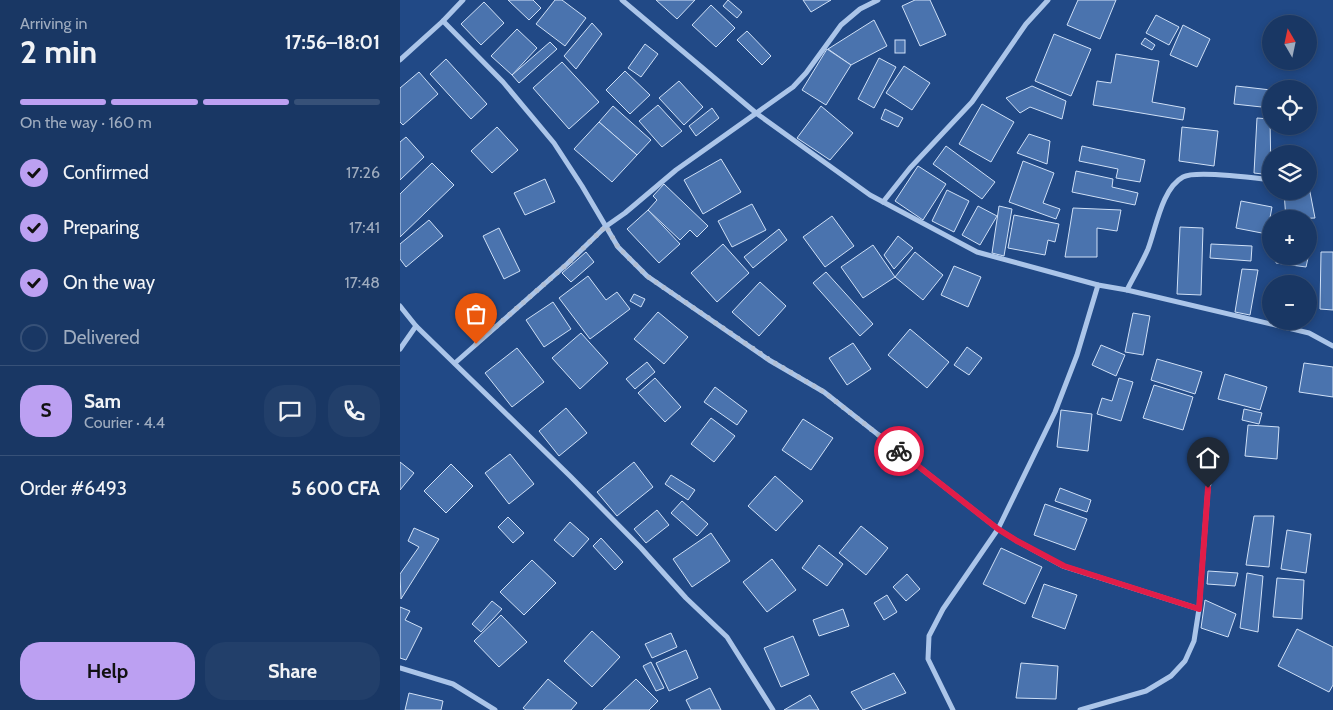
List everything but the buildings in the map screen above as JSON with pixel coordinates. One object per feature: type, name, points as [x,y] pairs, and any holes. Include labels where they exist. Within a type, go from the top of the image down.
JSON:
[{"type":"street","points":[[400,60],[463,0]]},
{"type":"street","points":[[622,0],[756,113],[870,195],[977,252],[1098,285],[1127,290],[1309,333],[1332,346]]},
{"type":"street","points":[[455,363],[567,264],[606,226],[625,213],[676,170],[793,87],[806,73],[841,25],[860,10],[878,0]]},
{"type":"street","points":[[884,202],[910,168],[972,102],[1026,24],[1048,0]]},
{"type":"street","points":[[443,21],[503,82],[554,144],[582,186],[618,247],[647,276],[770,360],[824,392],[998,529],[1017,541],[1064,566],[1199,609]]},
{"type":"street","points":[[1127,290],[1148,249],[1171,186],[1184,176],[1212,174],[1262,179]]},
{"type":"street","points":[[953,710],[928,659],[929,636],[943,609],[998,529],[1055,412],[1077,355],[1098,285]]},
{"type":"street","points":[[400,306],[416,326],[635,542],[686,598],[727,637],[774,710]]},
{"type":"street","points":[[400,350],[416,326]]},
{"type":"street","points":[[1080,710],[1146,691],[1171,676],[1185,661],[1194,641],[1199,609],[1208,488],[1214,463]]},
{"type":"street","points":[[400,668],[453,684],[495,710]]},
{"type":"way so far","points":[[476,344],[567,264],[606,226],[618,247],[647,276],[770,360],[824,392],[899,451]]},
{"type":"route","points":[[899,451],[998,529],[1064,566],[1199,609],[1208,488]]}]
